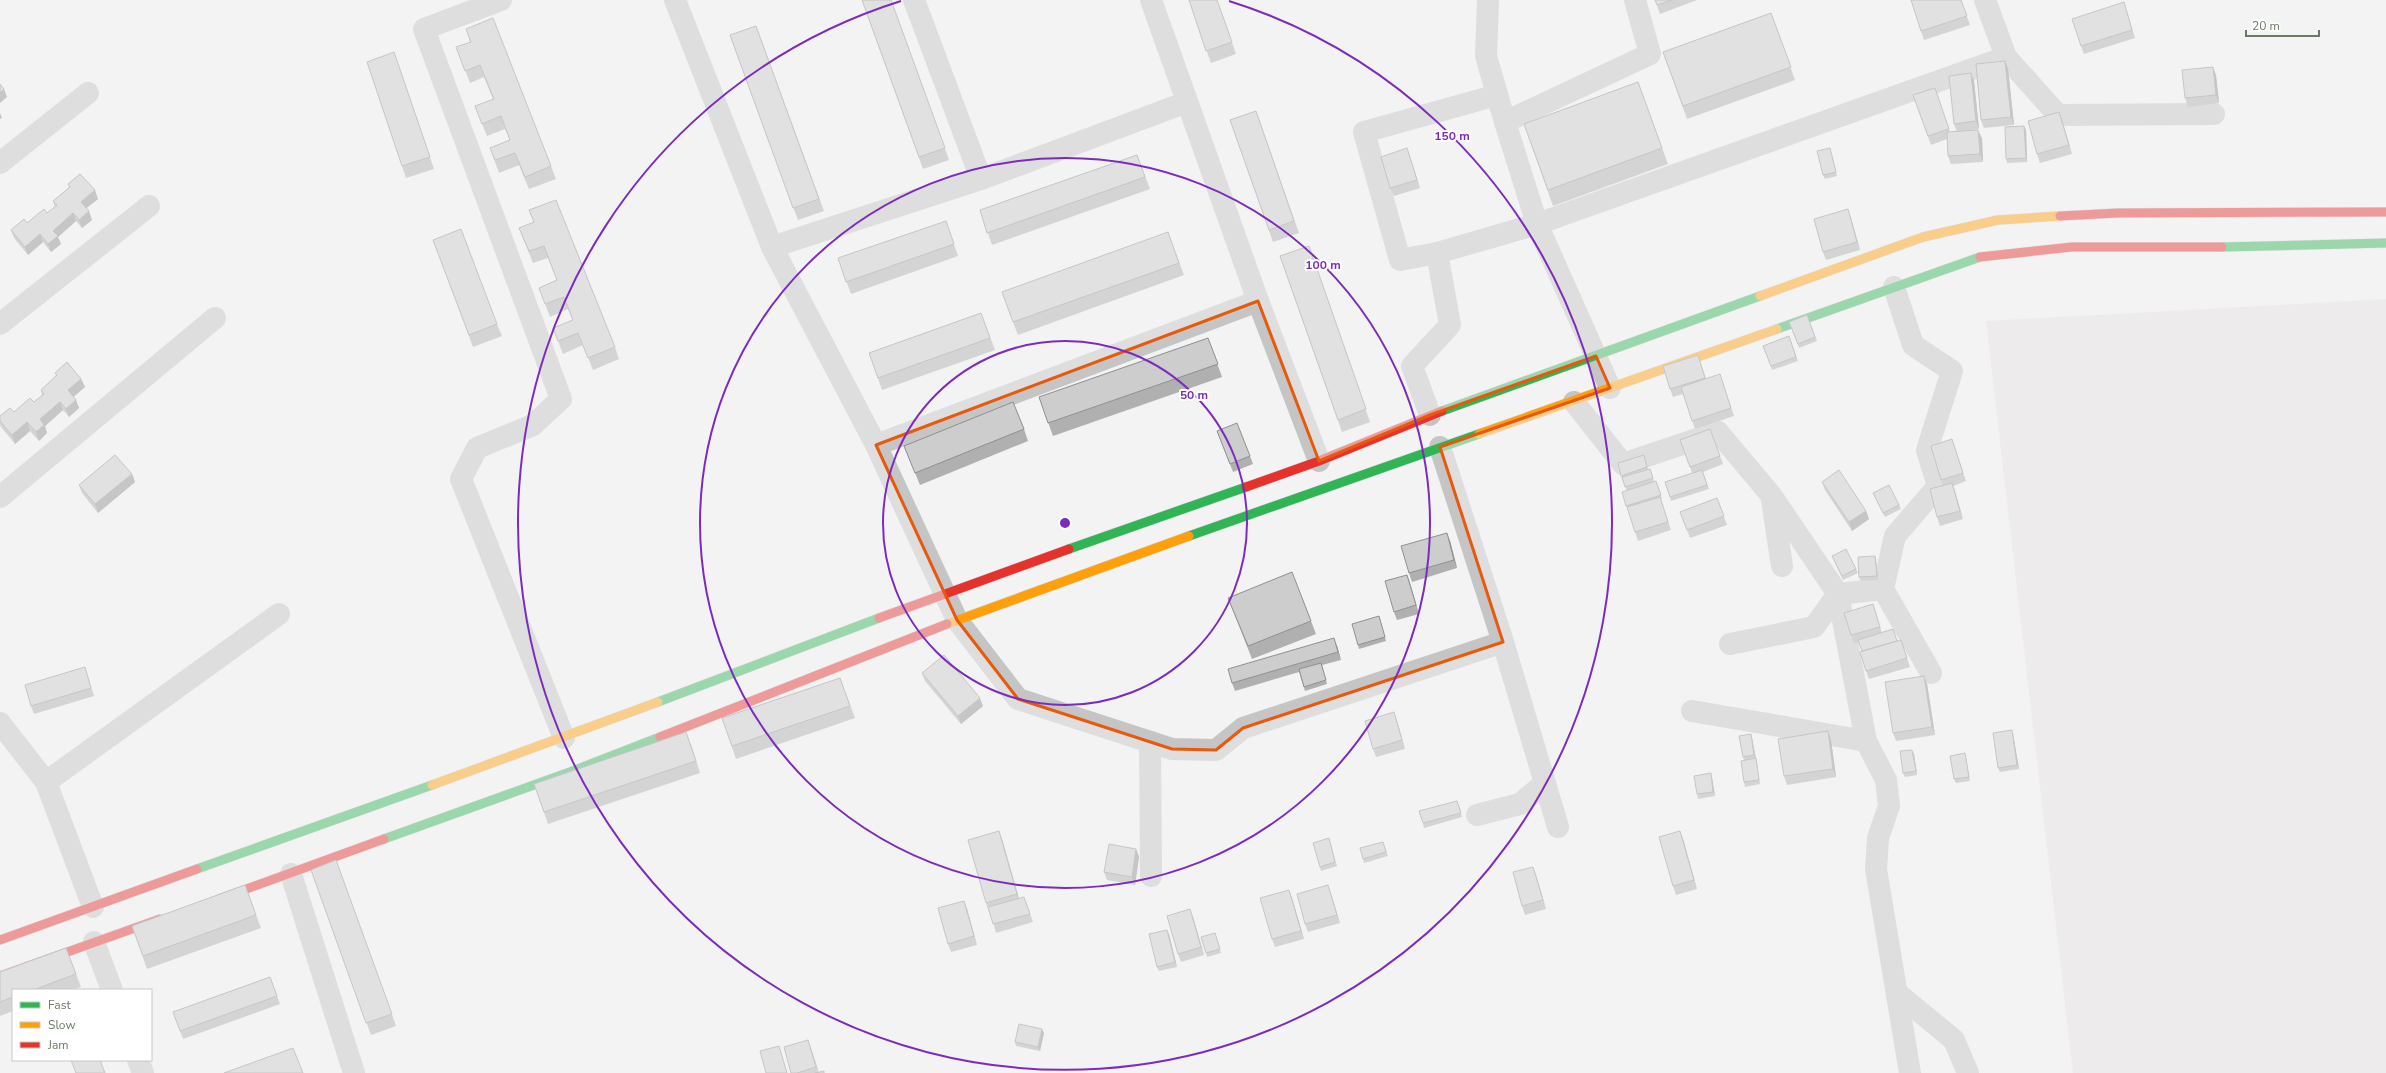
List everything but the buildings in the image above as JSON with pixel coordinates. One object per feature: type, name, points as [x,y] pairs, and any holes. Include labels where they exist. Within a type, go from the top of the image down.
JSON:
[{"type":"street","points":[[501,0],[424,29],[561,399],[533,424],[477,448],[461,479],[564,738]]},
{"type":"street","points":[[675,0],[772,247],[876,445],[957,620],[1018,699],[1172,749],[1216,750],[1243,728],[1503,642]]},
{"type":"street","points":[[914,0],[982,179]]},
{"type":"street","points":[[1151,0],[1258,301],[1319,461]]},
{"type":"street","points":[[1488,0],[1486,56],[1537,224],[1610,388]]},
{"type":"street","points":[[1505,122],[1650,54],[1635,0]]},
{"type":"street","points":[[1985,0],[2006,57],[2058,115],[2214,114]]},
{"type":"street","points":[[1497,95],[1364,132],[1400,260],[1437,253],[1537,224],[2006,57]]},
{"type":"street","points":[[0,163],[88,92]]},
{"type":"street","points":[[772,247],[982,179],[1187,102]]},
{"type":"street","points":[[0,324],[149,206]]},
{"type":"street","points":[[0,940],[564,738],[944,594],[1319,461],[1430,415],[1923,237],[1998,220],[2118,213],[2386,212]]},
{"type":"street","points":[[211,902],[570,772],[957,620],[1440,447],[1574,402],[1975,258],[2072,247],[2270,247],[2386,244]]},
{"type":"street","points":[[1430,415],[1412,366],[1450,325],[1437,253]]},
{"type":"street","points":[[1894,287],[1913,346],[1952,371],[1927,450],[1938,486],[1894,536],[1883,589],[1931,673]]},
{"type":"street","points":[[876,445],[1258,301]]},
{"type":"street","points":[[0,498],[215,318]]},
{"type":"street","points":[[1574,402],[1623,464],[1718,432],[1771,495],[1838,594],[1866,741],[1886,780],[1888,806],[1878,838],[1876,869],[1910,1073]]},
{"type":"street","points":[[1440,447],[1503,642],[1558,827]]},
{"type":"street","points":[[1771,495],[1782,566]]},
{"type":"street","points":[[1730,644],[1814,627],[1838,594],[1883,589]]},
{"type":"street","points":[[46,782],[279,614]]},
{"type":"street","points":[[1692,711],[1866,741]]},
{"type":"street","points":[[0,723],[46,782],[94,907]]},
{"type":"street","points":[[1150,742],[1151,876]]},
{"type":"street","points":[[1477,815],[1520,804],[1545,783]]},
{"type":"street","points":[[291,874],[354,1073]]},
{"type":"street","points":[[0,976],[167,917]]},
{"type":"street","points":[[94,942],[112,989]]},
{"type":"street","points":[[1897,993],[1954,1040],[1968,1073]]},
{"type":"street","points":[[138,1061],[143,1073]]},
{"type":"highlighted area","points":[[1258,301],[1319,461],[1430,415],[1596,356],[1610,388],[1440,447],[1503,642],[1243,728],[1216,750],[1172,749],[1018,699],[957,620],[876,445]]},
{"type":"shaded area","points":[[2386,299],[2386,1073],[2073,1073],[1986,321]]},
{"type":"traffic: fast","points":[[2222,247],[2386,243]]},
{"type":"traffic: fast","points":[[1777,329],[1980,257]]},
{"type":"traffic: fast","points":[[1442,411],[1760,296]]},
{"type":"traffic: fast","points":[[1189,536],[1479,434]]},
{"type":"traffic: fast","points":[[1069,549],[1246,487]]},
{"type":"traffic: fast","points":[[658,702],[879,618]]},
{"type":"traffic: fast","points":[[384,839],[570,772],[660,737]]},
{"type":"traffic: fast","points":[[197,869],[432,785]]},
{"type":"traffic: slow","points":[[1760,296],[1923,237],[1998,220],[2060,216]]},
{"type":"traffic: slow","points":[[1479,434],[1777,329]]},
{"type":"traffic: slow","points":[[947,624],[1189,536]]},
{"type":"traffic: slow","points":[[432,785],[658,702]]},
{"type":"traffic: jam","points":[[2060,216],[2118,213],[2386,212]]},
{"type":"traffic: jam","points":[[1980,257],[2072,247],[2222,247]]},
{"type":"traffic: jam","points":[[1246,487],[1319,461],[1442,411]]},
{"type":"traffic: jam","points":[[879,618],[1069,549]]},
{"type":"traffic: jam","points":[[660,737],[947,624]]},
{"type":"traffic: jam","points":[[219,899],[384,839]]},
{"type":"traffic: jam","points":[[0,940],[197,869]]},
{"type":"traffic: jam","points":[[0,976],[160,919]]}]
